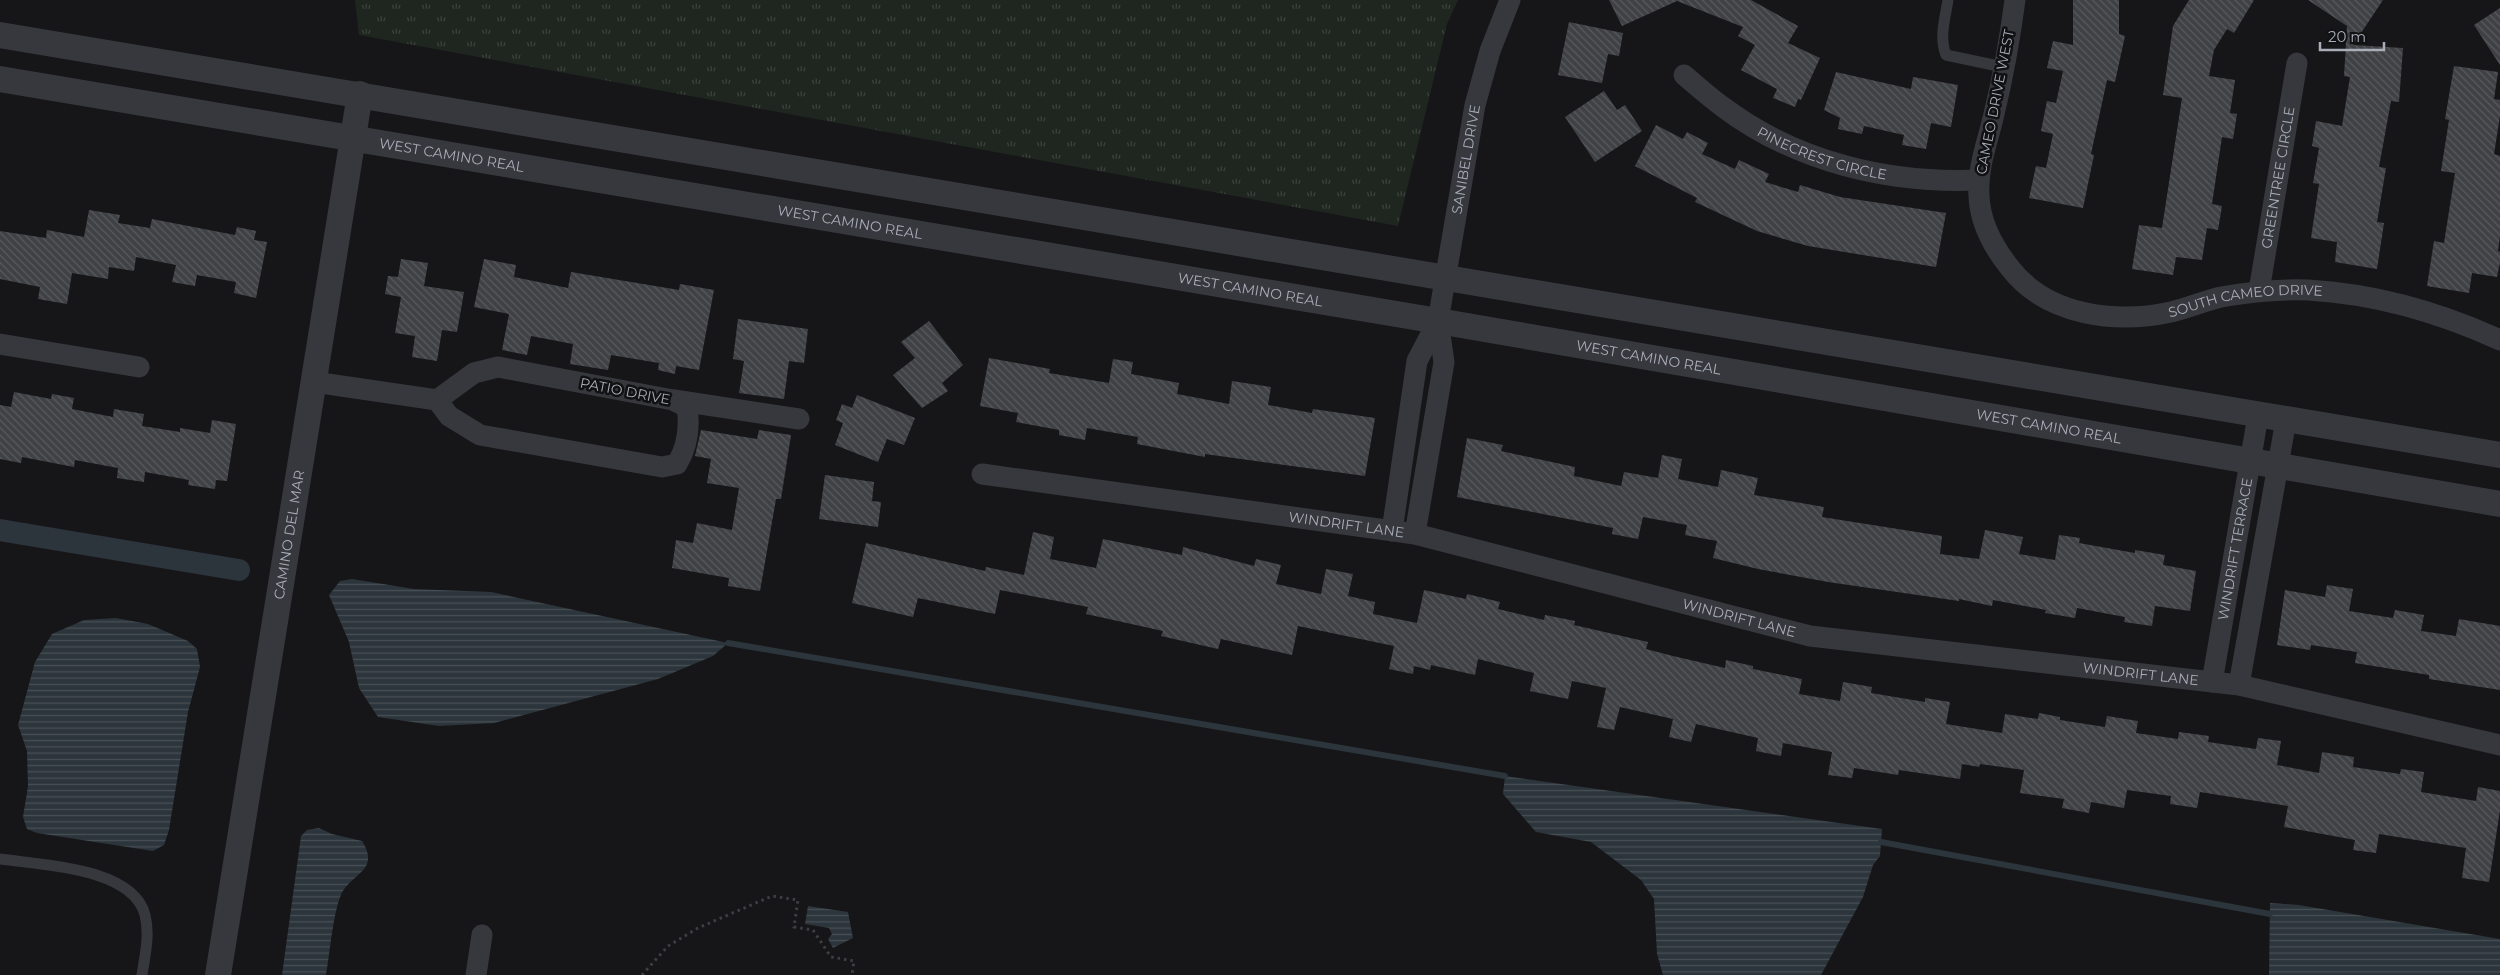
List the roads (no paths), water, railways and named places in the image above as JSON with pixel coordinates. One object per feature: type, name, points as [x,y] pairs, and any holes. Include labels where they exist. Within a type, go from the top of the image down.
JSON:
[{"type":"street","name":"SANIBEL DRIVE","points":[[1415,534],[1444,362],[1438,321],[1475,106],[1490,50],[1510,0]]},
{"type":"street","name":"CAMEO DRIVE WEST","points":[[2003,259],[1987,230],[1979,198],[1979,180],[1984,149],[1994,114],[2015,0]]},
{"type":"street","points":[[0,35],[360,94],[2258,416],[2500,455]]},
{"type":"street","name":"GREENTREE CIRCLE","points":[[2259,291],[2297,63]]},
{"type":"street","name":"PINECREST CIRCLE","points":[[1684,76],[1750,126],[1826,160],[1874,173],[1906,179],[1979,180]]},
{"type":"street","name":"WEST CAMINO REAL","points":[[0,79],[1438,321],[2500,504]]},
{"type":"street","name":"CAMINO DEL MAR","points":[[218,975],[360,94]]},
{"type":"street","name":"SOUTH CAMEO DRIVE","points":[[2003,259],[2024,284],[2053,303],[2081,312],[2111,317],[2171,312],[2219,298],[2259,291],[2307,290],[2369,296],[2415,307],[2500,340]]},
{"type":"street","name":"SANIBEL DRIVE","points":[[1392,532],[1417,361],[1438,321]]},
{"type":"street","points":[[0,344],[140,367]]},
{"type":"street","name":"PATIO DRIVE","points":[[498,366],[674,400],[686,407],[689,422],[685,452],[677,464],[662,467],[480,435],[449,416],[437,400],[474,374],[498,366]]},
{"type":"street","points":[[314,382],[437,400]]},
{"type":"street","points":[[674,400],[799,419]]},
{"type":"street","name":"WINDRIFT TERRACE","points":[[2212,682],[2258,416]]},
{"type":"street","name":"WINDRIFT TERRACE","points":[[2239,685],[2286,420]]},
{"type":"street","name":"WINDRIFT LANE","points":[[982,474],[1415,534],[1810,636],[2239,685],[2500,745]]},
{"type":"street","points":[[476,975],[482,935]]},
{"type":"lane","points":[[1948,0],[1942,31],[1946,55],[2003,67]]},
{"type":"lane","points":[[0,859],[93,873],[117,882],[132,892],[145,913],[148,938],[142,975]]},
{"type":"waterway","points":[[0,530],[239,570]]},
{"type":"waterway","points":[[728,643],[1505,776]]},
{"type":"waterway","points":[[1881,842],[2270,914]]}]
